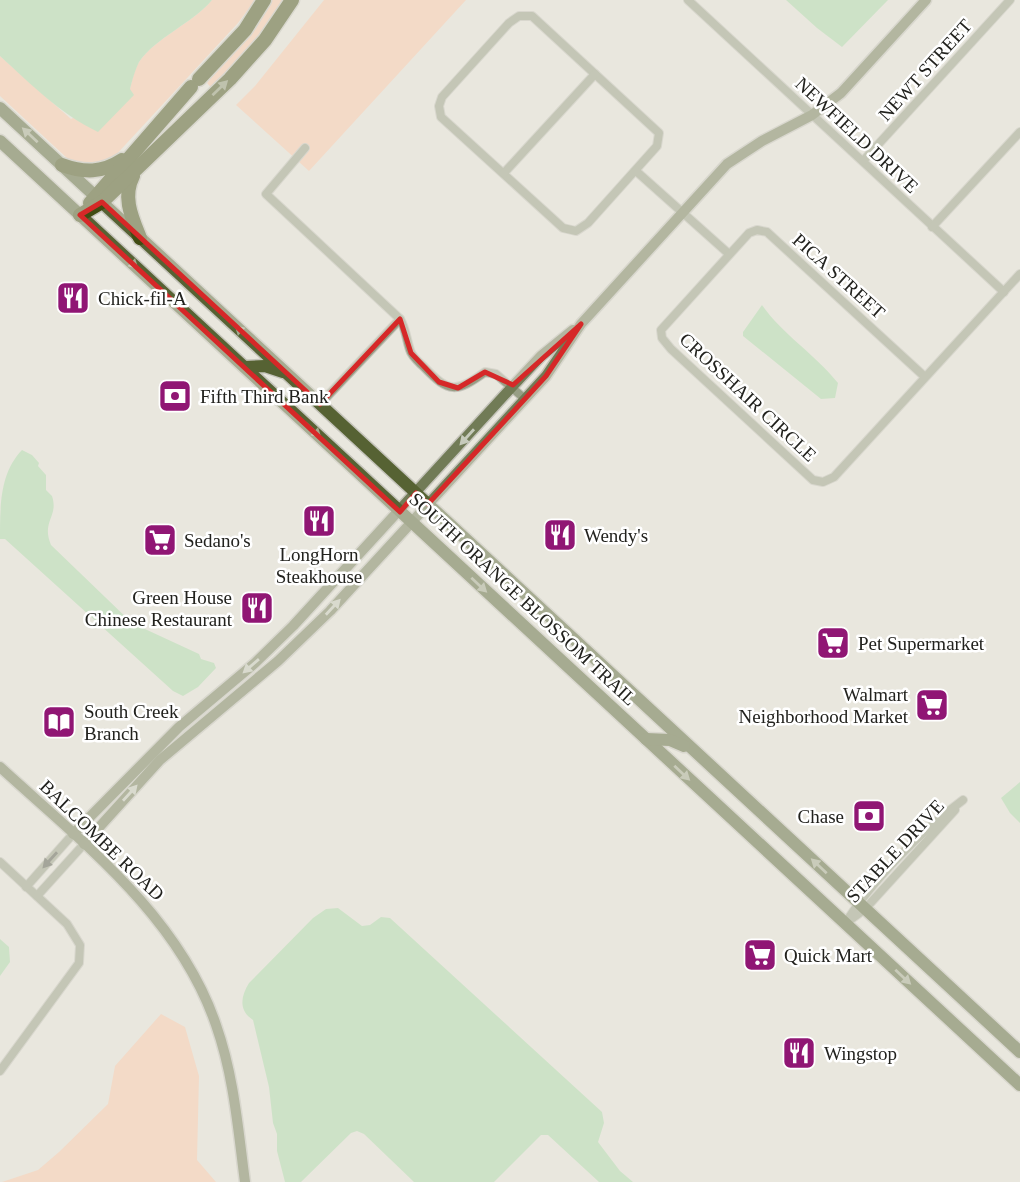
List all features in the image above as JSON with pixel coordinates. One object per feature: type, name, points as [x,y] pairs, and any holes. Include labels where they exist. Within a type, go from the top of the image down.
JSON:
[{"type":"highway","points":[[99,199],[132,154],[245,30],[264,0]]},
{"type":"highway","points":[[80,215],[135,171],[230,79],[265,40],[292,0]]},
{"type":"highway","points":[[62,165],[83,171],[100,170],[113,166],[132,154]]},
{"type":"highway","points":[[135,171],[130,183],[129,202],[140,238]]},
{"type":"main road","name":"SOUTH ORANGE BLOSSOM TRAIL","points":[[0,108],[1020,1052]]},
{"type":"main road","name":"SOUTH ORANGE BLOSSOM TRAIL","points":[[0,141],[1020,1086]]},
{"type":"main road","points":[[244,367],[265,366],[286,373]]},
{"type":"main road","points":[[646,739],[670,740],[694,750]]},
{"type":"street","name":"NEWFIELD DRIVE","points":[[688,0],[1004,292]]},
{"type":"street","points":[[37,895],[160,760],[305,637],[546,376],[581,324],[727,164],[762,141],[812,115],[841,93],[926,0]]},
{"type":"street","name":"NEWT STREET","points":[[863,162],[1010,0]]},
{"type":"street","points":[[519,16],[532,16],[595,74],[659,133],[657,146],[636,171],[588,223],[576,231],[563,228],[441,117],[439,106],[442,97],[509,23],[519,16]]},
{"type":"street","points":[[504,173],[595,74]]},
{"type":"street","points":[[932,227],[1020,132]]},
{"type":"street","points":[[305,148],[266,194],[400,319],[407,330],[411,353],[439,382],[458,388],[467,386],[485,372],[495,374],[525,399]]},
{"type":"street","points":[[636,171],[729,254]]},
{"type":"street","name":"PICA STREET","points":[[729,254],[749,233],[757,230],[767,232],[925,377]]},
{"type":"street","name":"CROSSHAIR CIRCLE","points":[[729,254],[666,323],[661,330],[662,338],[813,480],[823,482],[834,477],[1020,274]]},
{"type":"street","points":[[320,404],[400,319]]},
{"type":"street","points":[[26,887],[73,834],[179,727],[255,663],[293,626],[541,356],[581,324]]},
{"type":"street","points":[[293,626],[305,637]]},
{"type":"street","name":"BALCOMBE ROAD","points":[[0,766],[124,882],[154,917],[193,974],[216,1024],[231,1078],[245,1182]]},
{"type":"street","name":"STABLE DRIVE","points":[[845,924],[963,800],[934,822],[862,906]]},
{"type":"street","points":[[0,862],[67,924],[79,945],[79,963],[0,1071]]},
{"type":"highlighted area","points":[[102,202],[320,404],[400,319],[411,353],[439,382],[458,388],[485,372],[513,385],[581,324],[546,376],[428,504],[416,493],[400,512],[80,215]]},
{"type":"shaded area","points":[[0,0],[212,0],[146,53],[139,62],[130,89],[134,95],[98,132],[58,107],[0,56]]},
{"type":"shaded area","points":[[212,0],[255,0],[238,23],[114,157],[103,165],[76,164],[68,159],[0,96],[0,56],[71,119],[130,89],[137,65],[146,53]]},
{"type":"shaded area","points":[[271,0],[289,0],[274,23],[213,90],[207,83],[257,25]]},
{"type":"shaded area","points":[[324,0],[466,0],[309,171],[236,105],[255,86]]},
{"type":"shaded area","points":[[786,0],[888,0],[842,47]]},
{"type":"shaded area","points":[[762,305],[838,383],[835,398],[821,399],[743,336]]},
{"type":"shaded area","points":[[22,450],[32,455],[46,475],[46,490],[54,503],[48,530],[51,545],[132,623],[199,654],[201,659],[214,663],[216,668],[198,687],[183,696],[173,691],[5,539],[0,539],[5,479]]},
{"type":"shaded area","points":[[1020,782],[1020,823],[1001,798]]},
{"type":"shaded area","points":[[338,908],[362,926],[370,925],[381,917],[390,918],[602,1112],[604,1123],[598,1142],[620,1171],[633,1182],[599,1182],[548,1135],[541,1135],[494,1182],[414,1182],[364,1134],[357,1131],[351,1133],[301,1182],[285,1182],[277,1151],[277,1134],[269,1087],[253,1020],[245,1012],[242,1003],[249,983],[313,918],[326,909]]},
{"type":"shaded area","points":[[0,939],[9,947],[10,962],[0,976]]},
{"type":"shaded area","points":[[161,1014],[185,1027],[199,1076],[197,1160],[216,1182],[2,1182],[38,1170],[108,1104],[115,1066]]},
{"type":"place","name":"Chick-fil-A","points":[[73,298]]},
{"type":"place","name":"Fifth Third Bank","points":[[175,396]]},
{"type":"place","name":"LongHorn Steakhouse","points":[[319,521]]},
{"type":"place","name":"Wendy's","points":[[560,535]]},
{"type":"place","name":"Sedano's","points":[[160,540]]},
{"type":"place","name":"Green House Chinese Restaurant","points":[[257,608]]},
{"type":"place","name":"Pet Supermarket","points":[[833,643]]},
{"type":"place","name":"Walmart Neighborhood Market","points":[[932,705]]},
{"type":"place","name":"South Creek Branch","points":[[59,722]]},
{"type":"place","name":"Chase","points":[[869,816]]},
{"type":"place","name":"Quick Mart","points":[[760,955]]},
{"type":"place","name":"Wingstop","points":[[799,1053]]}]
